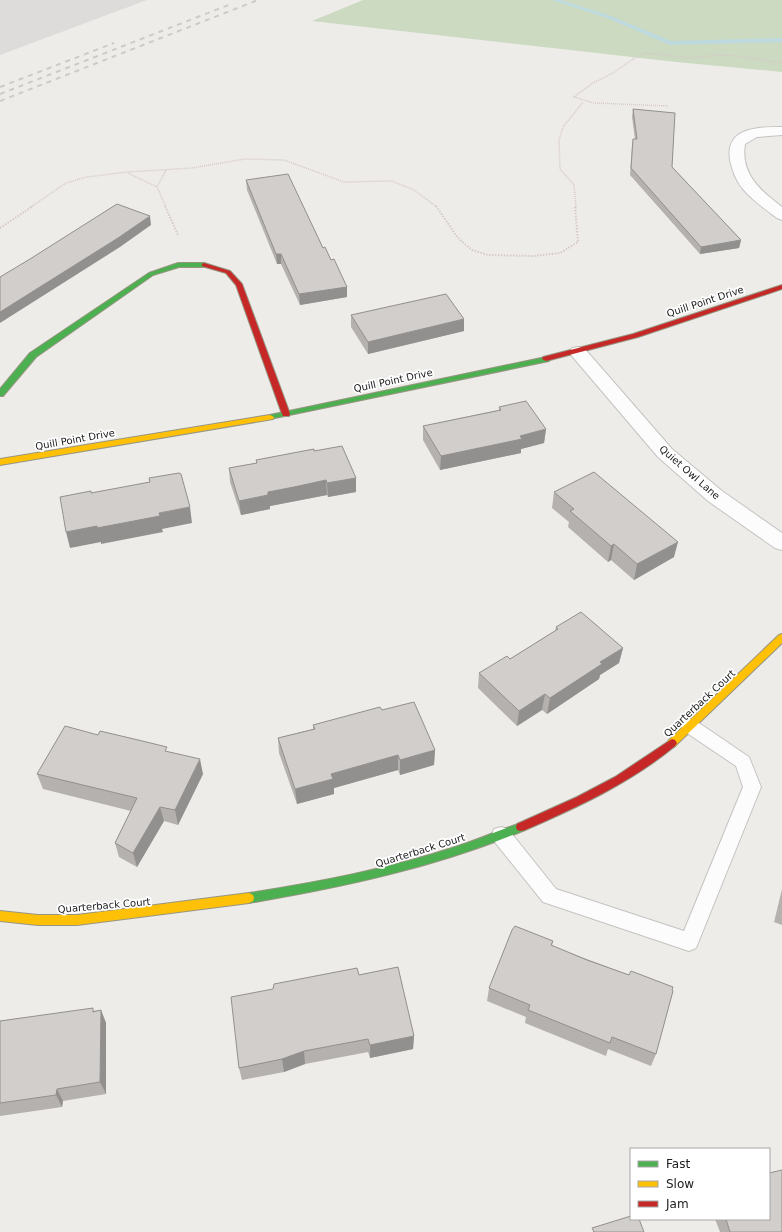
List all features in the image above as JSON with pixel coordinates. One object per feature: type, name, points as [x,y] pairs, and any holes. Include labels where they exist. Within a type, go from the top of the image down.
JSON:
[{"type":"street","points":[[782,131],[752,133],[743,137],[736,146],[736,156],[745,181],[782,215]]},
{"type":"street","points":[[0,394],[33,355],[60,335],[151,274],[165,268],[180,265],[198,265],[214,267],[227,271],[239,284],[286,414]]},
{"type":"street","name":"Quill Point Drive","points":[[0,462],[286,414],[578,352],[706,313],[782,286]]},
{"type":"street","name":"Quiet Owl Lane","points":[[578,352],[665,453],[715,496],[782,544]]},
{"type":"street","name":"Quarterback Court","points":[[0,916],[50,921],[147,912],[281,894],[370,876],[456,852],[557,812],[629,775],[665,750],[782,637]]},
{"type":"lane","points":[[501,835],[550,896],[689,942],[752,786],[743,762],[690,726]]},
{"type":"path","points":[[668,106],[634,103],[606,105],[583,102],[574,98],[593,83],[613,73],[636,57],[646,54],[689,58],[719,55],[738,56],[782,63]]},
{"type":"path","points":[[0,228],[66,184],[87,177],[127,172],[192,168],[246,159],[284,160],[344,182],[392,181],[414,190],[439,208],[458,238],[472,250],[488,255],[533,256],[560,253],[578,242],[574,185],[560,169],[559,140],[563,127],[583,102]]},
{"type":"path","points":[[157,187],[166,170]]},
{"type":"path","points":[[127,172],[157,187],[178,235]]},
{"type":"shaded area","points":[[0,0],[147,0],[0,55]]},
{"type":"green space","points":[[363,0],[782,0],[782,72],[676,62],[312,21]]},
{"type":"building","points":[[633,109],[675,113],[672,167],[741,240],[701,247],[631,168],[633,139],[637,139]]},
{"type":"building","points":[[288,174],[323,248],[325,247],[331,260],[334,259],[347,287],[299,294],[281,254],[276,254],[246,180]]},
{"type":"building","points":[[117,204],[150,216],[118,238],[0,312],[0,277]]},
{"type":"building","points":[[446,294],[464,319],[368,342],[351,315]]},
{"type":"building","points":[[526,401],[546,429],[520,436],[522,439],[441,456],[423,426],[501,410],[499,407]]},
{"type":"building","points":[[342,446],[356,478],[327,483],[326,480],[268,492],[268,495],[239,501],[229,468],[257,463],[256,460],[314,449],[314,451]]},
{"type":"building","points":[[594,472],[678,542],[637,564],[614,544],[611,546],[570,511],[574,509],[554,492]]},
{"type":"building","points":[[179,473],[181,474],[190,507],[159,513],[160,516],[97,528],[97,526],[66,532],[60,497],[150,482],[149,478]]},
{"type":"building","points":[[581,612],[623,648],[600,662],[602,664],[550,698],[545,694],[519,711],[479,673],[507,656],[510,659],[558,629],[556,627]]},
{"type":"building","points":[[414,702],[435,750],[400,760],[398,755],[331,774],[333,779],[295,789],[278,738],[315,729],[313,725],[380,707],[382,710]]},
{"type":"building","points":[[65,726],[98,735],[100,731],[167,747],[165,751],[200,759],[175,810],[160,807],[133,853],[115,843],[137,798],[37,774]]},
{"type":"building","points":[[515,926],[553,941],[551,945],[587,960],[629,975],[631,971],[673,987],[656,1054],[612,1037],[610,1043],[528,1010],[530,1005],[489,988],[512,930]]},
{"type":"building","points":[[398,967],[414,1036],[370,1045],[368,1039],[304,1051],[282,1059],[239,1068],[231,997],[273,989],[274,984],[357,968],[359,975]]},
{"type":"building","points":[[93,1008],[93,1012],[101,1010],[100,1082],[57,1089],[56,1095],[0,1103],[0,1021]]},
{"type":"building","points":[[782,1170],[782,1232],[730,1232],[726,1220],[770,1220],[770,1173]]},
{"type":"building","points":[[630,1216],[630,1220],[639,1220],[644,1232],[594,1232],[592,1228]]},
{"type":"waterway","points":[[555,0],[609,17],[670,43],[782,40]]},
{"type":"railway","points":[[0,101],[258,0]]},
{"type":"railway","points":[[0,94],[231,4]]},
{"type":"railway","points":[[0,87],[114,43]]},
{"type":"traffic: fast","points":[[0,394],[33,355],[151,274],[178,265],[204,265]]},
{"type":"traffic: fast","points":[[270,417],[546,359]]},
{"type":"traffic: fast","points":[[249,898],[318,886],[388,871],[456,852],[521,827]]},
{"type":"traffic: slow","points":[[0,462],[270,417]]},
{"type":"traffic: slow","points":[[672,743],[782,637]]},
{"type":"traffic: slow","points":[[0,916],[38,920],[77,920],[249,898]]},
{"type":"traffic: jam","points":[[204,265],[228,272],[239,284],[286,414]]},
{"type":"traffic: jam","points":[[546,359],[635,336],[782,287]]},
{"type":"traffic: jam","points":[[521,827],[600,791],[637,769],[672,743]]}]
